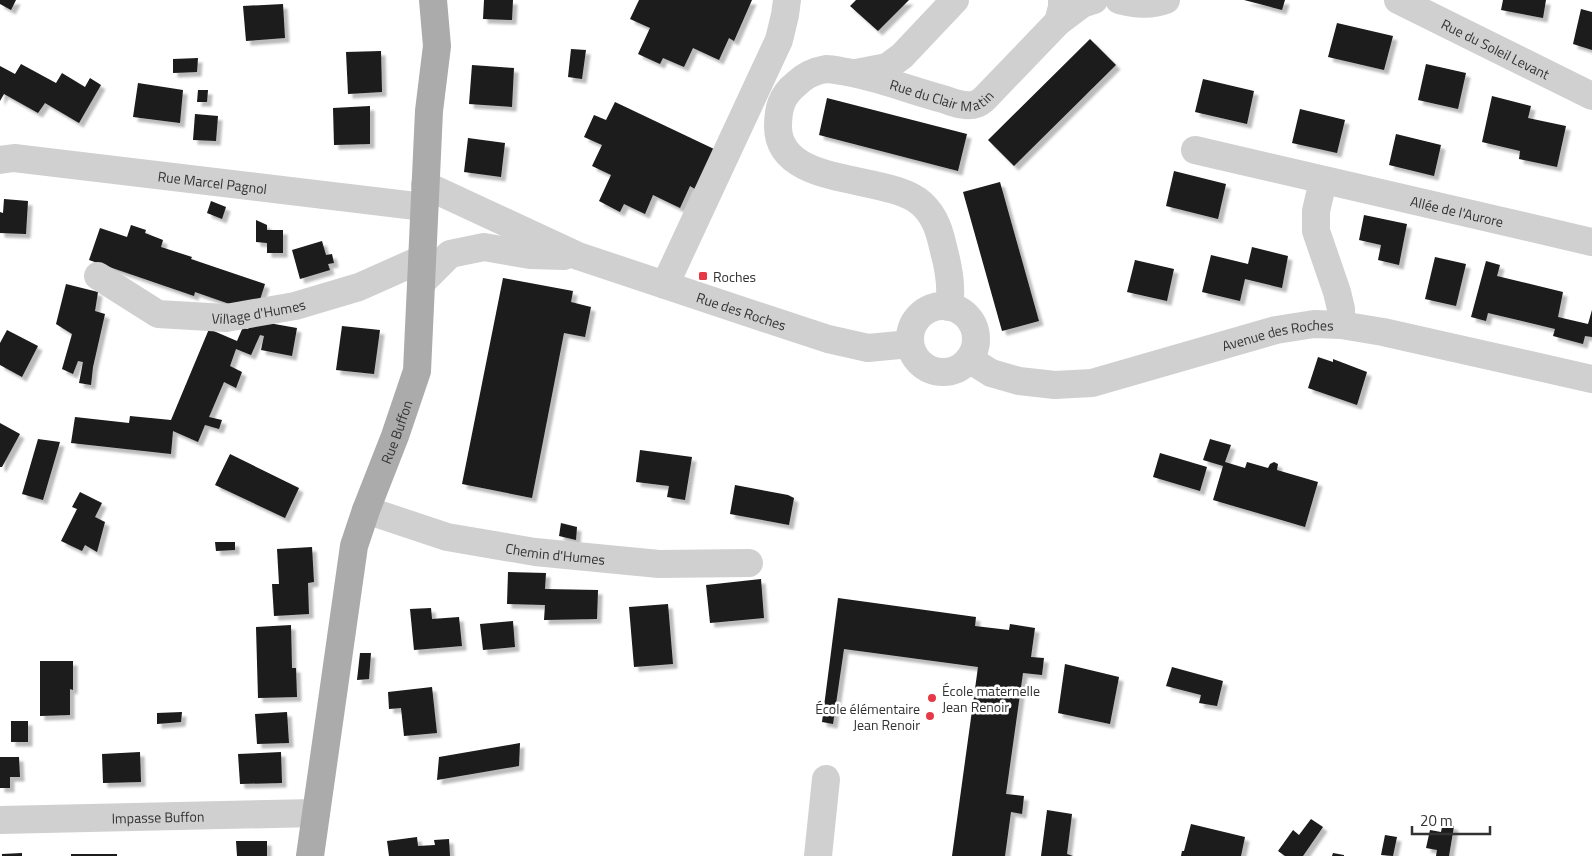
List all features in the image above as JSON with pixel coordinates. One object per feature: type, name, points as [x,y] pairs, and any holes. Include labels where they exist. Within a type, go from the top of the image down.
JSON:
[{"type":"main road","name":"Rue Buffon","points":[[310,856],[354,546],[417,371],[429,111],[437,46],[433,0]]},
{"type":"street","points":[[665,285],[779,40],[787,0]]},
{"type":"street","name":"Rue du Clair Matin","points":[[856,73],[887,67],[902,56],[955,0]]},
{"type":"street","name":"Rue du Clair Matin","points":[[949,307],[951,296],[947,263],[940,229],[933,216],[921,203],[906,194],[806,168],[790,156],[778,137],[778,112],[787,91],[804,76],[826,69],[856,73],[964,105],[976,104],[985,98],[1060,11],[1094,0]]},
{"type":"street","points":[[1119,0],[1144,5],[1166,0]]},
{"type":"street","name":"Rue du Soleil Levant","points":[[1398,0],[1592,96]]},
{"type":"street","name":"Allée de l'Aurore","points":[[1195,150],[1322,181],[1592,242]]},
{"type":"street","name":"Rue Marcel Pagnol","points":[[0,160],[14,158],[424,196]]},
{"type":"street","points":[[1322,181],[1316,211],[1316,231],[1338,292],[1341,326]]},
{"type":"street","name":"Rue des Roches","points":[[424,196],[578,256],[828,339],[868,348],[910,344]]},
{"type":"street","name":"Rue des Roches","points":[[422,271],[450,254],[484,247],[530,255],[578,256]]},
{"type":"street","name":"Village d'Humes","points":[[98,276],[158,314],[226,318],[295,306],[358,287],[422,271]]},
{"type":"street","points":[[949,307],[960,311],[968,318],[975,338],[974,349],[969,359],[951,371],[929,370],[920,364],[914,355],[910,344],[910,334],[920,315],[934,308],[949,307]]},
{"type":"street","name":"Avenue des Roches","points":[[969,359],[992,373],[1019,381],[1055,386],[1092,383],[1276,330],[1314,324],[1384,332],[1592,379]]},
{"type":"street","name":"Chemin d'Humes","points":[[366,510],[446,538],[535,552],[659,564],[749,563]]},
{"type":"street","points":[[818,856],[826,779]]},
{"type":"street","name":"Impasse Buffon","points":[[0,820],[316,814]]},
{"type":"building","points":[[0,0],[16,0],[11,10],[0,4]]},
{"type":"building","points":[[484,0],[513,0],[512,20],[483,19]]},
{"type":"building","points":[[639,0],[752,0],[734,41],[729,38],[719,60],[693,48],[684,67],[663,58],[660,64],[638,54],[650,28],[630,19]]},
{"type":"building","points":[[856,0],[909,0],[878,31],[850,6]]},
{"type":"building","points":[[1244,0],[1285,0],[1282,10]]},
{"type":"building","points":[[1503,0],[1546,0],[1543,18],[1501,10]]},
{"type":"building","points":[[283,4],[285,38],[246,41],[243,6]]},
{"type":"building","points":[[1581,9],[1592,12],[1592,50],[1573,44]]},
{"type":"building","points":[[1337,23],[1393,36],[1384,70],[1328,57]]},
{"type":"building","points":[[1090,39],[1116,65],[1014,166],[988,140]]},
{"type":"building","points":[[571,49],[586,50],[582,79],[568,77]]},
{"type":"building","points":[[381,51],[382,92],[348,94],[346,52]]},
{"type":"building","points":[[198,58],[197,72],[173,73],[173,59]]},
{"type":"building","points":[[21,64],[56,83],[62,73],[85,87],[90,78],[101,85],[79,123],[45,103],[38,113],[4,94],[0,101],[0,66],[15,74]]},
{"type":"building","points":[[1426,64],[1466,73],[1458,109],[1418,100]]},
{"type":"building","points":[[472,65],[514,68],[512,107],[469,104]]},
{"type":"building","points":[[1203,79],[1254,91],[1247,124],[1195,112]]},
{"type":"building","points":[[138,83],[183,90],[180,123],[133,117]]},
{"type":"building","points":[[198,90],[208,90],[207,102],[197,102]]},
{"type":"building","points":[[1492,96],[1531,106],[1528,118],[1566,126],[1557,167],[1519,159],[1520,151],[1482,142]]},
{"type":"building","points":[[827,98],[967,134],[958,171],[819,135]]},
{"type":"building","points":[[615,102],[714,149],[695,189],[690,186],[680,208],[653,195],[645,214],[624,204],[620,212],[599,201],[611,175],[592,166],[602,145],[584,137],[594,115],[606,120]]},
{"type":"building","points":[[370,106],[370,144],[334,145],[333,108]]},
{"type":"building","points":[[1300,109],[1345,120],[1337,153],[1292,143]]},
{"type":"building","points":[[195,114],[218,116],[216,141],[193,140]]},
{"type":"building","points":[[1396,134],[1441,145],[1434,176],[1389,165]]},
{"type":"building","points":[[468,138],[505,143],[501,177],[464,172]]},
{"type":"building","points":[[1174,171],[1226,184],[1218,219],[1166,206]]},
{"type":"building","points":[[1000,182],[1039,321],[1002,331],[963,192]]},
{"type":"building","points":[[4,199],[28,201],[26,234],[0,233],[0,212],[3,213]]},
{"type":"building","points":[[211,201],[226,207],[222,219],[207,213]]},
{"type":"building","points":[[1364,215],[1407,224],[1399,265],[1378,260],[1381,245],[1359,240]]},
{"type":"building","points":[[256,220],[267,225],[267,230],[283,230],[283,253],[267,253],[267,243],[256,242]]},
{"type":"building","points":[[131,225],[146,230],[145,233],[163,240],[161,247],[265,284],[258,306],[241,308],[195,292],[194,296],[89,260],[100,228],[127,237]]},
{"type":"building","points":[[322,241],[326,255],[332,254],[334,263],[328,264],[330,270],[300,279],[292,250]]},
{"type":"building","points":[[1252,247],[1288,256],[1282,288],[1245,279],[1240,301],[1202,292],[1211,255],[1248,264]]},
{"type":"building","points":[[1435,257],[1466,264],[1456,306],[1425,299]]},
{"type":"building","points":[[1135,260],[1174,269],[1167,301],[1127,292]]},
{"type":"building","points":[[1486,261],[1500,265],[1497,276],[1563,292],[1558,317],[1588,324],[1592,310],[1592,337],[1585,336],[1583,344],[1553,336],[1555,329],[1522,321],[1488,313],[1486,321],[1471,317]]},
{"type":"building","points":[[503,278],[573,291],[571,302],[591,307],[585,337],[564,333],[532,498],[462,484]]},
{"type":"building","points":[[66,284],[98,292],[95,311],[105,314],[93,367],[91,385],[79,383],[83,362],[78,361],[73,374],[62,369],[72,334],[56,324]]},
{"type":"building","points":[[263,322],[297,328],[292,356],[261,350],[264,336],[260,335],[251,355],[236,349],[230,366],[242,372],[236,388],[224,382],[209,417],[222,420],[219,429],[205,425],[198,442],[173,431],[171,454],[71,443],[75,417],[129,423],[130,416],[171,420],[209,329],[237,341],[243,327],[247,329]]},
{"type":"building","points":[[342,326],[380,330],[374,374],[336,370]]},
{"type":"building","points":[[7,330],[38,346],[22,377],[0,365],[0,343]]},
{"type":"building","points":[[1318,357],[1333,362],[1333,359],[1367,372],[1357,405],[1308,388]]},
{"type":"building","points":[[0,423],[20,434],[2,467],[0,467]]},
{"type":"building","points":[[38,439],[60,442],[43,500],[22,494]]},
{"type":"building","points":[[1210,439],[1231,445],[1225,462],[1245,468],[1247,462],[1268,468],[1274,462],[1278,464],[1277,470],[1318,482],[1305,527],[1213,500],[1223,466],[1203,460]]},
{"type":"building","points":[[640,450],[692,457],[685,500],[667,497],[669,486],[636,482]]},
{"type":"building","points":[[1160,453],[1207,467],[1200,491],[1153,477]]},
{"type":"building","points":[[230,454],[299,488],[285,518],[215,485]]},
{"type":"building","points":[[735,485],[788,495],[794,498],[789,525],[730,514]]},
{"type":"building","points":[[80,492],[102,503],[95,517],[105,522],[97,552],[85,545],[82,551],[61,541],[77,509],[72,507]]},
{"type":"building","points":[[561,523],[577,527],[576,540],[559,536]]},
{"type":"building","points":[[215,542],[235,542],[235,550],[216,551]]},
{"type":"building","points":[[312,547],[314,582],[308,583],[309,614],[274,616],[272,584],[279,584],[277,549]]},
{"type":"building","points":[[508,572],[546,573],[545,589],[598,590],[597,619],[544,620],[545,605],[507,604]]},
{"type":"building","points":[[761,579],[764,618],[710,623],[706,585]]},
{"type":"building","points":[[838,598],[976,617],[975,626],[1009,630],[1010,624],[1035,628],[1031,657],[1044,658],[1042,675],[1023,673],[1006,794],[1024,796],[1022,814],[1011,812],[1005,856],[952,856],[978,667],[844,649],[833,724],[822,722]]},
{"type":"building","points":[[668,604],[673,664],[634,667],[629,607]]},
{"type":"building","points":[[431,608],[432,619],[459,617],[462,646],[414,650],[410,609]]},
{"type":"building","points":[[513,621],[515,647],[483,650],[480,624]]},
{"type":"building","points":[[291,625],[292,668],[296,668],[297,697],[258,698],[256,627]]},
{"type":"building","points":[[360,653],[371,653],[369,679],[357,680]]},
{"type":"building","points":[[40,661],[73,661],[73,690],[70,689],[70,715],[40,716]]},
{"type":"building","points":[[1065,664],[1119,677],[1110,724],[1058,713]]},
{"type":"building","points":[[1172,667],[1223,681],[1217,706],[1199,703],[1201,695],[1166,686]]},
{"type":"building","points":[[432,687],[437,733],[404,736],[401,708],[389,709],[388,692]]},
{"type":"building","points":[[182,712],[181,722],[157,724],[157,713]]},
{"type":"building","points":[[287,712],[289,743],[257,744],[255,714]]},
{"type":"building","points":[[11,721],[28,721],[28,742],[11,742]]},
{"type":"building","points":[[520,743],[519,766],[437,780],[439,757]]},
{"type":"building","points":[[140,752],[141,782],[103,783],[102,754]]},
{"type":"building","points":[[281,752],[282,783],[240,784],[238,754]]},
{"type":"building","points":[[0,757],[19,757],[20,777],[10,777],[10,788],[0,788]]},
{"type":"building","points":[[1047,810],[1072,814],[1067,854],[1073,856],[1041,856]]},
{"type":"building","points":[[1311,819],[1323,827],[1303,856],[1285,856],[1278,851],[1293,830],[1299,835]]},
{"type":"building","points":[[1443,822],[1454,826],[1449,856],[1436,856],[1437,850],[1426,848],[1430,830],[1441,832]]},
{"type":"building","points":[[1191,824],[1245,837],[1241,856],[1181,856]]},
{"type":"building","points":[[1385,835],[1397,837],[1393,856],[1381,855]]},
{"type":"building","points":[[417,837],[418,846],[435,845],[434,840],[449,839],[450,856],[389,856],[387,841]]},
{"type":"building","points":[[236,841],[267,841],[267,856],[237,856]]},
{"type":"building","points":[[22,853],[22,856],[2,856],[2,854]]},
{"type":"building","points":[[1333,853],[1344,855],[1344,856],[1332,856]]},
{"type":"building","points":[[71,854],[117,854],[117,856],[71,856]]},
{"type":"place","name":"Roches","points":[[703,276]]},
{"type":"place","name":"École maternelle Jean Renoir","points":[[932,698]]},
{"type":"place","name":"École élémentaire Jean Renoir","points":[[930,716]]}]
